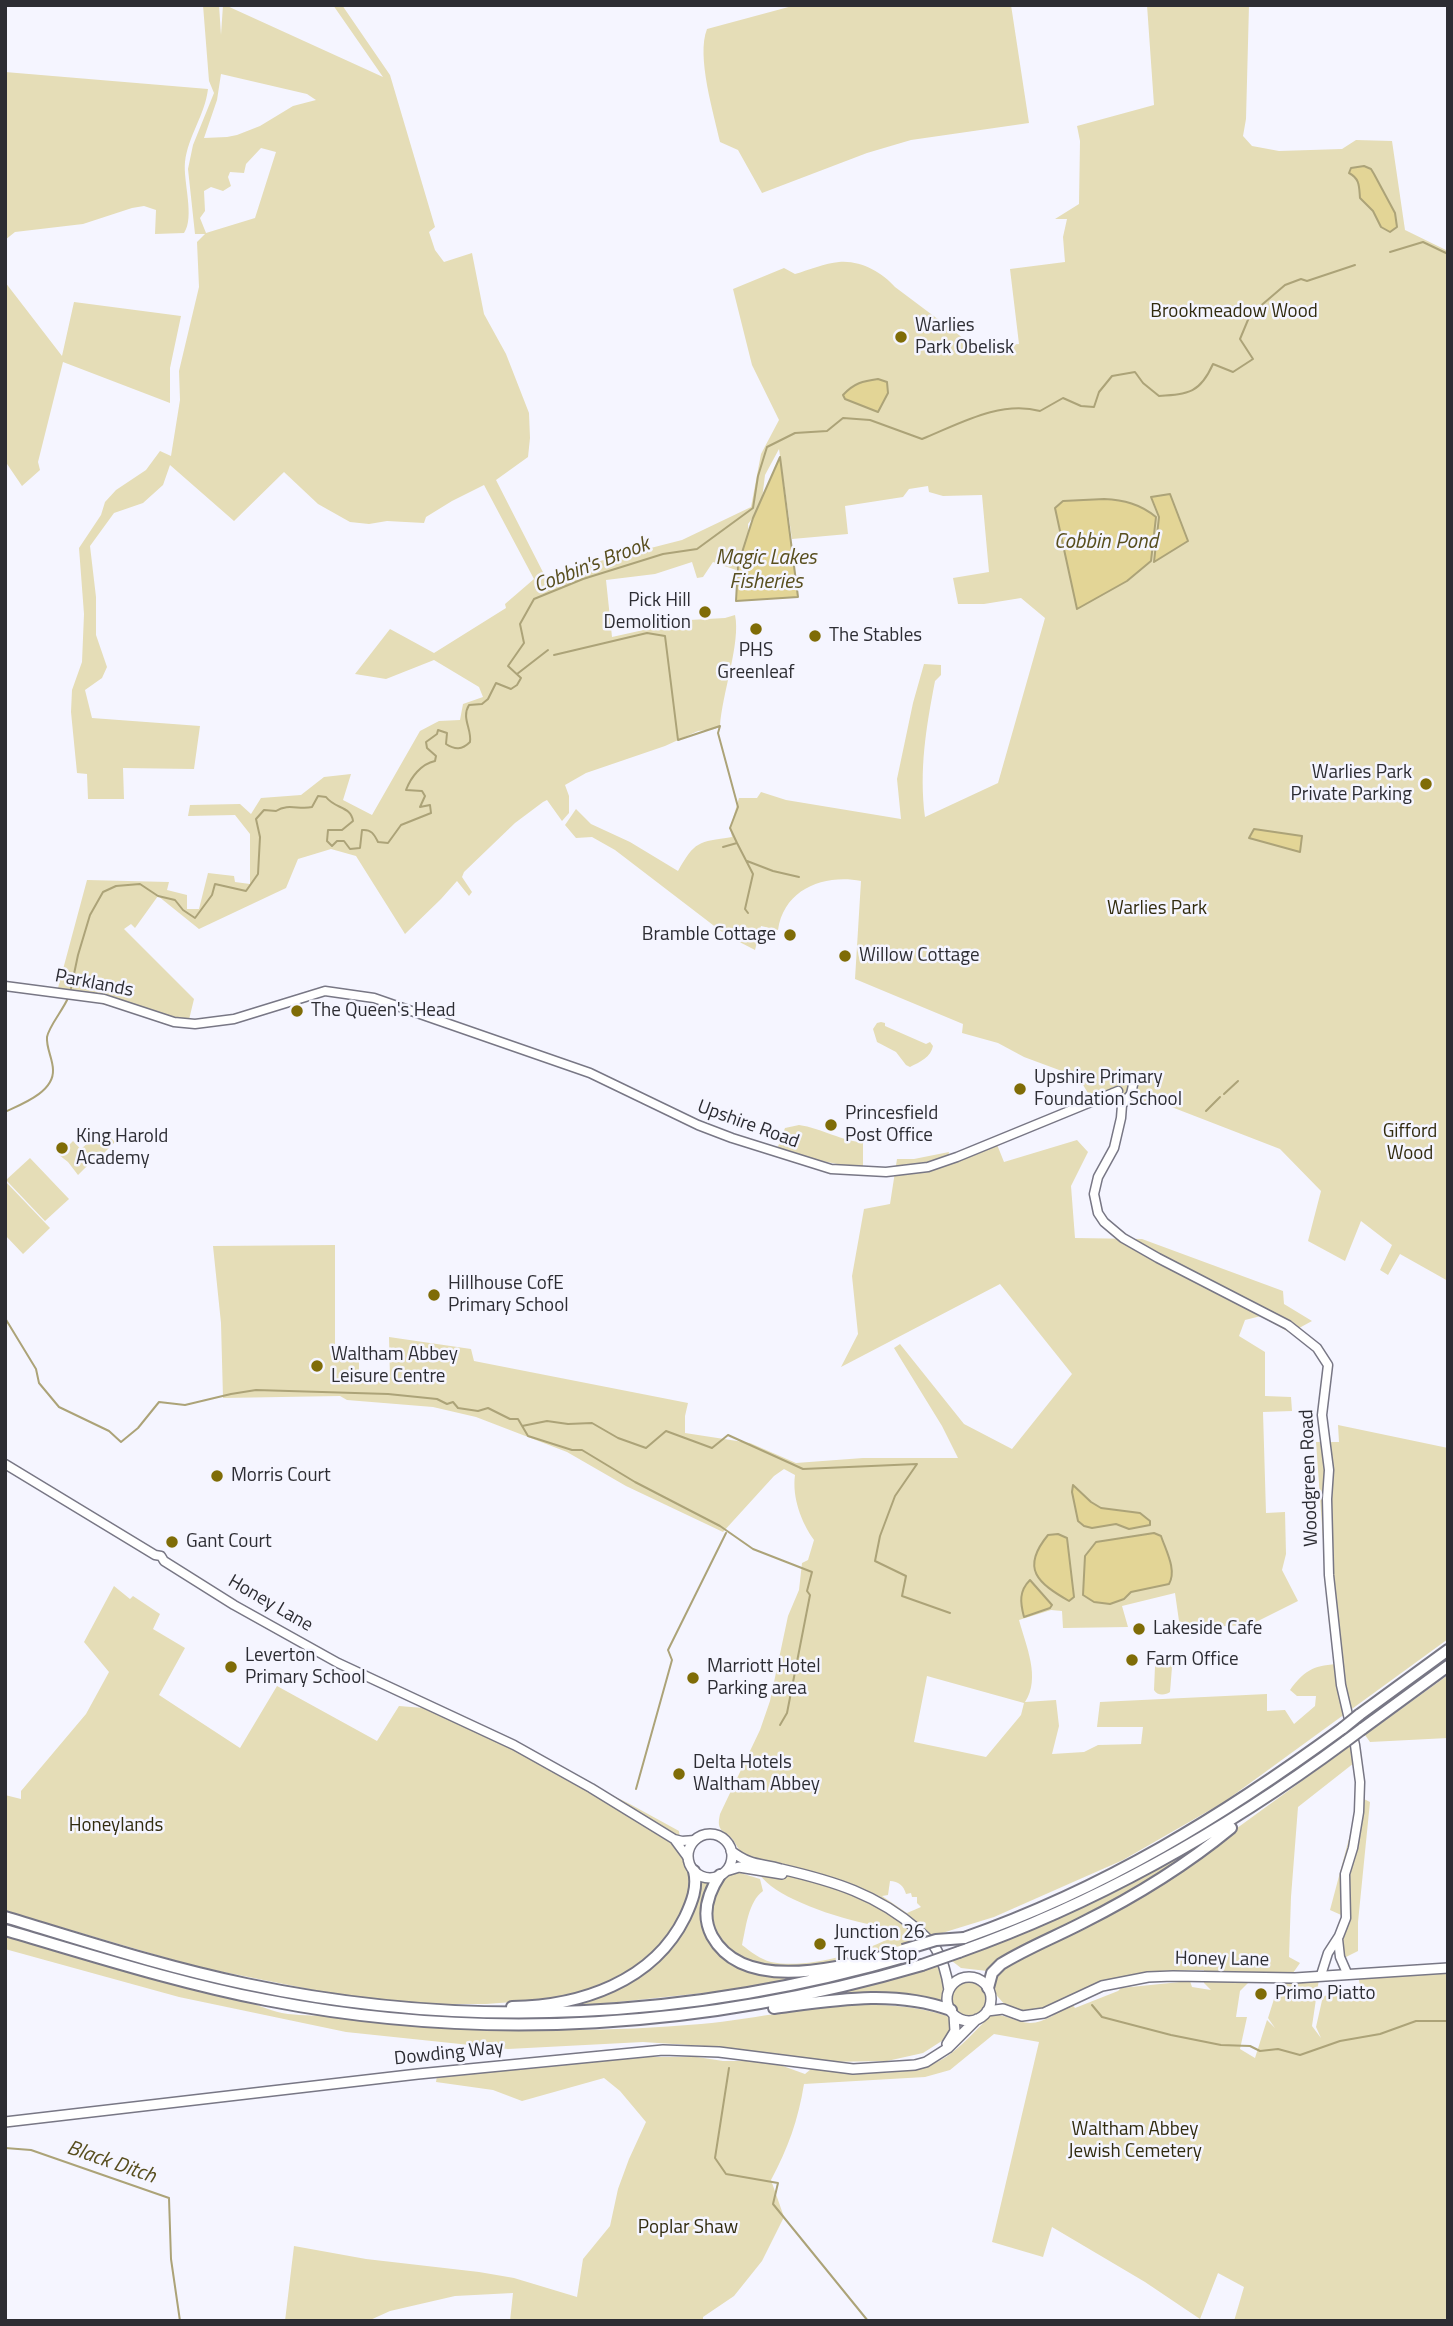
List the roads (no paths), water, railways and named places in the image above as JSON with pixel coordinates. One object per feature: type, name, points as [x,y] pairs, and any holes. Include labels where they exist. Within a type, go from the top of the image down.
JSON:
[{"type":"highway","points":[[5,1917],[172,1966],[244,1984],[351,2002],[450,2012],[568,2013],[680,2004],[790,1986],[964,1938],[1050,1904],[1152,1854],[1248,1796],[1448,1650]]},
{"type":"highway","points":[[5,1930],[215,1989],[355,2014],[438,2022],[528,2025],[618,2022],[670,2017],[797,1997],[922,1965],[1046,1918],[1117,1885],[1185,1849],[1262,1801],[1448,1666]]},
{"type":"highway","points":[[989,1991],[992,1973],[1001,1964],[1094,1917],[1155,1881],[1227,1832],[1262,1801]]},
{"type":"highway","points":[[450,2012],[563,2001],[601,1991],[629,1977],[656,1956],[677,1931],[695,1890],[694,1871]]},
{"type":"highway","points":[[723,1873],[708,1897],[710,1930],[724,1951],[746,1965],[767,1970],[801,1971],[907,1953]]},
{"type":"highway","points":[[670,2017],[706,2019],[822,2002],[878,1997],[919,2001],[952,2012]]},
{"type":"main road","points":[[794,1873],[768,1873],[739,1867],[705,1877],[694,1871],[688,1857],[689,1849],[695,1840],[706,1835],[718,1836],[725,1840],[731,1851],[750,1863],[794,1873],[845,1886],[884,1905],[935,1948],[943,1963],[952,2012],[964,2020],[977,2019],[987,2011],[990,2004],[989,1991]]},
{"type":"main road","points":[[723,1873],[730,1863],[731,1851]]},
{"type":"main road","points":[[943,1963],[966,1978]]},
{"type":"main road","name":"Honey Lane","points":[[987,2011],[1003,2009],[1022,2016],[1044,2013],[1102,1986],[1148,1977],[1276,1978],[1448,1968]]},
{"type":"main road","points":[[949,1990],[956,1982],[966,1978],[978,1979],[1003,2009]]},
{"type":"main road","name":"Dowding Way","points":[[898,2067],[925,2057],[946,2045],[955,2031],[952,2012]]},
{"type":"main road","name":"Dowding Way","points":[[5,2122],[418,2074],[663,2050],[719,2052],[853,2070],[915,2066],[937,2056],[977,2019]]},
{"type":"street","name":"Parklands","points":[[5,986],[104,999],[174,1022],[195,1024],[221,1021],[325,991],[374,998]]},
{"type":"street","name":"Upshire Road","points":[[374,998],[590,1073],[698,1125],[743,1142],[831,1169],[886,1172],[928,1167],[1116,1092],[1122,1105]]},
{"type":"street","name":"Woodgreen Road","points":[[1133,1085],[1131,1094],[1122,1105],[1114,1148],[1096,1185],[1095,1202],[1104,1222],[1123,1238],[1158,1258],[1288,1325],[1317,1348],[1328,1365],[1322,1415],[1329,1470],[1329,1575],[1340,1685],[1355,1745],[1360,1782],[1359,1812],[1345,1874],[1347,1910],[1338,1948],[1347,1973]]},
{"type":"street","name":"Honey Lane","points":[[5,1464],[273,1627],[378,1684],[514,1745],[674,1839],[695,1840]]},
{"type":"street","name":"Honey Lane","points":[[674,1839],[688,1857]]},
{"type":"street","name":"Woodgreen Road","points":[[1321,1975],[1328,1954],[1339,1936]]},
{"type":"water","points":[[1364,166],[1371,169],[1395,213],[1397,227],[1390,232],[1381,227],[1373,211],[1360,198],[1357,180],[1349,173],[1351,168]]},
{"type":"water","points":[[878,379],[887,382],[888,393],[878,412],[845,399],[843,395],[855,385]]},
{"type":"water","name":"Magic Lakes Fisheries","points":[[780,457],[798,597],[736,601],[738,565],[753,518]]},
{"type":"water","points":[[1170,494],[1188,541],[1154,562],[1159,517],[1151,497]]},
{"type":"water","name":"Cobbin Pond","points":[[1104,499],[1132,504],[1156,517],[1151,561],[1127,581],[1077,609],[1055,508],[1063,501]]},
{"type":"water","points":[[1254,829],[1302,836],[1300,852],[1249,838]]},
{"type":"water","points":[[1073,1485],[1101,1508],[1140,1513],[1150,1521],[1150,1525],[1129,1529],[1116,1524],[1092,1528],[1084,1526],[1078,1521]]},
{"type":"water","points":[[1154,1533],[1161,1536],[1170,1560],[1172,1573],[1169,1584],[1131,1592],[1124,1599],[1110,1604],[1094,1602],[1083,1595],[1085,1556],[1096,1542]]},
{"type":"water","points":[[1058,1534],[1067,1538],[1074,1597],[1069,1601],[1041,1581],[1034,1566],[1035,1557],[1048,1535]]},
{"type":"water","points":[[1030,1580],[1052,1605],[1024,1617],[1021,1597]]},
{"type":"waterway","name":"Cobbin's Brook","points":[[1390,252],[1423,242],[1448,254]]},
{"type":"waterway","name":"Cobbin's Brook","points":[[70,993],[90,915],[103,892],[116,886],[140,884],[158,896],[175,900],[195,918],[212,895],[215,884],[246,891],[258,874],[260,837],[256,819],[264,810],[312,807],[318,796],[326,797],[346,810],[353,821],[342,830],[328,830],[327,841],[332,846],[337,841],[344,841],[350,849],[360,848],[362,830],[368,830],[378,842],[388,843],[401,825],[431,813],[430,805],[420,807],[425,796],[422,791],[406,790],[417,772],[435,761],[436,756],[427,748],[426,742],[437,734],[438,730],[447,733],[446,744],[455,748],[464,747],[470,742],[466,719],[469,705],[482,704],[488,699],[496,683],[511,689],[517,685],[521,678],[508,666],[524,643],[520,624],[534,599],[583,579],[663,554],[697,549],[753,508],[758,476],[767,447],[795,433],[827,431],[843,418],[870,420],[922,439],[980,415],[1010,409],[1040,411],[1063,398],[1081,406],[1094,407],[1099,392],[1112,376],[1135,372],[1143,383],[1159,396],[1186,393],[1203,381],[1213,364],[1233,372],[1253,359],[1240,339],[1250,315],[1285,285],[1301,279],[1307,281],[1355,265]]},
{"type":"waterway","points":[[554,655],[647,633],[665,636],[678,740],[720,726],[718,733],[738,807],[730,828],[737,843],[723,847]]},
{"type":"waterway","points":[[517,674],[548,650]]},
{"type":"waterway","points":[[737,843],[753,874],[745,909],[748,913]]},
{"type":"waterway","points":[[747,861],[799,877]]},
{"type":"waterway","name":"Cobbin's Brook","points":[[5,1112],[43,1091],[52,1078],[47,1037],[68,998]]},
{"type":"waterway","points":[[1224,1094],[1238,1081]]},
{"type":"waterway","points":[[1206,1111],[1220,1097]]},
{"type":"waterway","points":[[5,1318],[36,1369],[39,1383],[59,1407],[109,1431],[121,1442],[138,1428],[159,1402],[185,1405],[256,1390],[388,1394],[437,1399],[447,1404],[453,1402],[458,1408],[478,1411],[488,1408],[510,1419],[518,1419],[528,1436],[572,1450],[582,1450],[635,1482],[720,1526],[753,1549],[812,1572],[787,1713],[780,1725]]},
{"type":"waterway","points":[[522,1426],[547,1421],[592,1423],[618,1438],[646,1448],[666,1431],[712,1448],[728,1435],[803,1469],[917,1464],[895,1496],[880,1536],[875,1561],[906,1576],[902,1596],[950,1613]]},
{"type":"waterway","points":[[636,1789],[672,1660],[668,1650],[726,1533]]},
{"type":"waterway","points":[[1092,2005],[1102,2017],[1171,2035],[1221,2045],[1250,2046],[1260,2051],[1278,2049],[1300,2055],[1340,2041],[1380,2034],[1416,2021],[1448,2021]]},
{"type":"waterway","points":[[729,2068],[715,2158],[726,2174],[778,2183],[773,2204],[868,2321]]},
{"type":"waterway","name":"Black Ditch","points":[[5,2148],[31,2150],[169,2198],[171,2259],[180,2321]]},
{"type":"place","name":"Warlies Park Obelisk","points":[[901,337]]},
{"type":"place","name":"Pick Hill Demolition","points":[[705,612]]},
{"type":"place","name":"PHS Greenleaf","points":[[756,629]]},
{"type":"place","name":"The Stables","points":[[815,636]]},
{"type":"place","name":"Warlies Park Private Parking","points":[[1426,784]]},
{"type":"place","name":"Bramble Cottage","points":[[790,935]]},
{"type":"place","name":"Willow Cottage","points":[[845,956]]},
{"type":"place","name":"The Queen's Head","points":[[297,1011]]},
{"type":"place","name":"Upshire Primary Foundation School","points":[[1020,1089]]},
{"type":"place","name":"Princesfield Post Office","points":[[831,1125]]},
{"type":"place","name":"King Harold Academy","points":[[62,1148]]},
{"type":"place","name":"Hillhouse CofE Primary School","points":[[434,1295]]},
{"type":"place","name":"Waltham Abbey Leisure Centre","points":[[317,1366]]},
{"type":"place","name":"Morris Court","points":[[217,1476]]},
{"type":"place","name":"Gant Court","points":[[172,1542]]},
{"type":"place","name":"Lakeside Cafe","points":[[1139,1629]]},
{"type":"place","name":"Farm Office","points":[[1132,1660]]},
{"type":"place","name":"Leverton Primary School","points":[[231,1667]]},
{"type":"place","name":"Marriott Hotel Parking area","points":[[693,1678]]},
{"type":"place","name":"Delta Hotels Waltham Abbey","points":[[679,1774]]},
{"type":"place","name":"Junction 26 Truck Stop","points":[[820,1944]]},
{"type":"place","name":"Primo Piatto","points":[[1261,1994]]},
{"type":"park label","name":"Brookmeadow Wood","points":[[1234,312]]},
{"type":"park label","name":"Warlies Park","points":[[1157,909]]},
{"type":"park label","name":"Gifford Wood","points":[[1410,1143]]},
{"type":"park label","name":"Honeylands","points":[[116,1826]]},
{"type":"park label","name":"Waltham Abbey Jewish Cemetery","points":[[1135,2141]]},
{"type":"park label","name":"Poplar Shaw","points":[[688,2228]]}]
